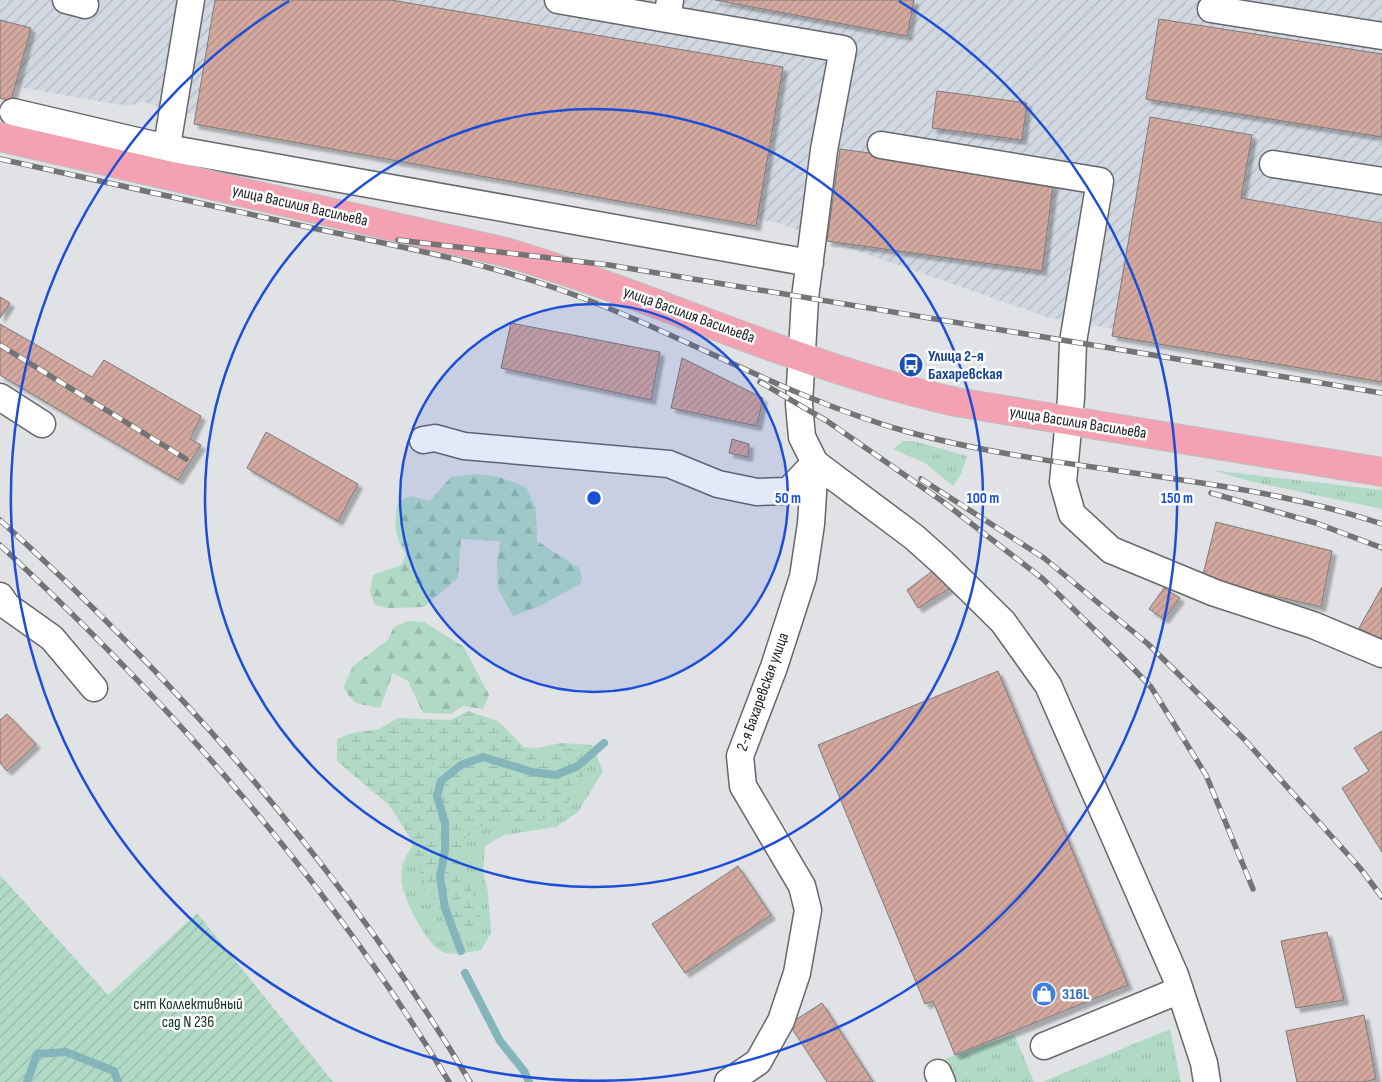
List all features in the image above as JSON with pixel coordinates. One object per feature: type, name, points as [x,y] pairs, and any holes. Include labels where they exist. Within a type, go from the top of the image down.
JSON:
[{"type":"main road","name":"улица Василия Васильева","points":[[0,137],[505,252],[613,286],[802,357],[904,391],[1068,421],[1382,472]]},
{"type":"lane","points":[[163,174],[191,0]]},
{"type":"lane","points":[[558,0],[669,9]]},
{"type":"lane","name":"2-я Бахаревская улица","points":[[669,9],[843,49],[824,150],[810,263],[802,357],[799,404],[800,427],[807,449],[815,463],[811,524],[803,578],[774,667],[740,756],[743,786],[802,886],[808,910],[797,973],[781,1021],[758,1062],[728,1082]]},
{"type":"lane","points":[[1211,9],[1382,36]]},
{"type":"lane","points":[[13,112],[167,148],[810,263]]},
{"type":"lane","points":[[882,145],[1100,181],[1073,342],[1063,482],[1072,514],[1111,550],[1214,593],[1313,625],[1382,654]]},
{"type":"lane","points":[[1273,164],[1382,181]]},
{"type":"lane","points":[[0,398],[42,424]]},
{"type":"lane","points":[[423,440],[435,438],[464,446],[669,464],[718,484],[756,492],[788,491],[815,463],[914,537],[1002,622],[1048,685],[1180,990],[1204,1063],[1207,1082]]},
{"type":"lane","points":[[0,596],[7,606],[52,638],[94,688]]},
{"type":"lane","points":[[1044,1046],[1180,990]]},
{"type":"shaded area","points":[[0,0],[1382,0],[1382,375],[1050,318],[775,222],[426,160],[167,109],[143,102],[126,106],[2,84],[0,83]]},
{"type":"green space","points":[[903,441],[913,441],[967,456],[961,474],[953,486],[925,463],[893,449]]},
{"type":"green space","points":[[1211,470],[1382,490],[1382,509],[1253,482]]},
{"type":"green space","points":[[477,474],[499,477],[526,487],[536,508],[537,541],[579,568],[582,577],[580,584],[540,606],[513,616],[498,589],[497,564],[500,541],[461,539],[458,578],[424,607],[389,608],[375,605],[370,592],[373,575],[401,565],[406,555],[399,542],[396,530],[398,502],[411,496],[430,501],[451,477]]},
{"type":"green space","points":[[408,621],[424,622],[464,647],[489,695],[483,709],[463,706],[451,714],[423,713],[408,681],[393,673],[380,708],[355,703],[343,688],[353,666],[388,640],[394,627]]},
{"type":"green space","points":[[468,711],[498,721],[530,753],[571,748],[583,752],[587,769],[561,814],[534,823],[514,821],[487,822],[463,840],[465,874],[481,916],[466,937],[451,936],[417,865],[410,838],[390,806],[337,761],[337,739],[352,733],[379,729],[398,718],[451,720]]},
{"type":"green space","points":[[561,743],[592,745],[603,771],[578,812],[556,827],[504,835],[485,846],[483,871],[488,892],[491,933],[481,950],[453,954],[440,950],[421,928],[406,899],[401,875],[406,857],[442,806],[493,746],[536,748]]},
{"type":"green space","name":"снт Коллективный сад N 236","points":[[0,875],[108,995],[197,913],[333,1082],[0,1082]]},
{"type":"green space","points":[[1170,1029],[1181,1082],[1042,1082]]},
{"type":"green space","points":[[1014,1034],[1034,1082],[950,1082],[939,1061]]},
{"type":"building","points":[[215,0],[391,0],[783,67],[756,226],[194,124]]},
{"type":"building","points":[[715,0],[914,0],[907,36]]},
{"type":"building","points":[[1159,19],[1382,54],[1382,137],[1146,99]]},
{"type":"building","points":[[0,20],[31,28],[11,101],[0,98]]},
{"type":"building","points":[[937,91],[1027,103],[1022,140],[932,128]]},
{"type":"building","points":[[1150,117],[1252,135],[1241,198],[1382,223],[1382,382],[1112,336]]},
{"type":"building","points":[[840,149],[1054,178],[1042,271],[827,241]]},
{"type":"building","points":[[0,297],[10,303],[0,318]]},
{"type":"building","points":[[511,323],[660,352],[651,400],[501,368]]},
{"type":"building","points":[[0,324],[92,377],[104,360],[201,416],[190,439],[201,445],[178,480],[0,375]]},
{"type":"building","points":[[682,358],[763,398],[757,426],[671,408]]},
{"type":"building","points":[[266,432],[358,484],[338,521],[247,468]]},
{"type":"building","points":[[732,439],[749,444],[748,457],[729,453]]},
{"type":"building","points":[[1216,522],[1332,551],[1321,607],[1202,579]]},
{"type":"building","points":[[935,569],[950,588],[918,608],[907,590]]},
{"type":"building","points":[[1382,587],[1382,640],[1359,628]]},
{"type":"building","points":[[1164,588],[1180,598],[1164,619],[1149,609]]},
{"type":"building","points":[[998,671],[1128,985],[955,1055],[933,1001],[925,1004],[818,745]]},
{"type":"building","points":[[7,714],[36,744],[7,771],[0,763],[0,720]]},
{"type":"building","points":[[1382,731],[1382,852],[1342,788],[1369,771],[1354,748]]},
{"type":"building","points":[[738,866],[771,915],[685,973],[652,924]]},
{"type":"building","points":[[1327,932],[1344,1000],[1296,1008],[1281,941]]},
{"type":"building","points":[[822,1003],[873,1082],[827,1082],[789,1024]]},
{"type":"building","points":[[1364,1015],[1376,1079],[1363,1082],[1297,1082],[1286,1031]]},
{"type":"waterway","points":[[461,951],[445,908],[440,877],[445,850],[445,823],[437,796],[441,781],[461,765],[483,757],[532,772],[556,775],[578,766],[604,743]]},
{"type":"waterway","points":[[465,973],[500,1041],[524,1071],[529,1082]]},
{"type":"waterway","points":[[27,1082],[37,1054],[66,1052],[114,1071],[118,1082]]},
{"type":"railway","points":[[0,159],[437,255],[526,278],[643,323],[818,401],[862,418],[908,432],[966,446],[1026,457],[1266,494],[1325,507],[1382,524]]},
{"type":"railway","points":[[398,240],[609,265],[1382,393]]},
{"type":"railway","points":[[0,345],[186,459]]},
{"type":"railway","points":[[760,382],[827,421],[942,501],[1043,579],[1122,657],[1151,687],[1206,775],[1253,889]]},
{"type":"railway","points":[[921,479],[1044,558],[1148,644],[1244,739],[1360,868],[1382,897]]},
{"type":"railway","points":[[1211,493],[1316,523],[1382,548]]},
{"type":"railway","points":[[0,520],[132,648],[195,714],[256,783],[369,928],[421,1004],[470,1082]]},
{"type":"railway","points":[[0,545],[126,668],[244,798],[352,935],[402,1007],[449,1082]]},
{"type":"place","name":"Улица 2-я Бахаревская","points":[[911,365]]},
{"type":"place","name":"316L","points":[[1044,994]]}]
